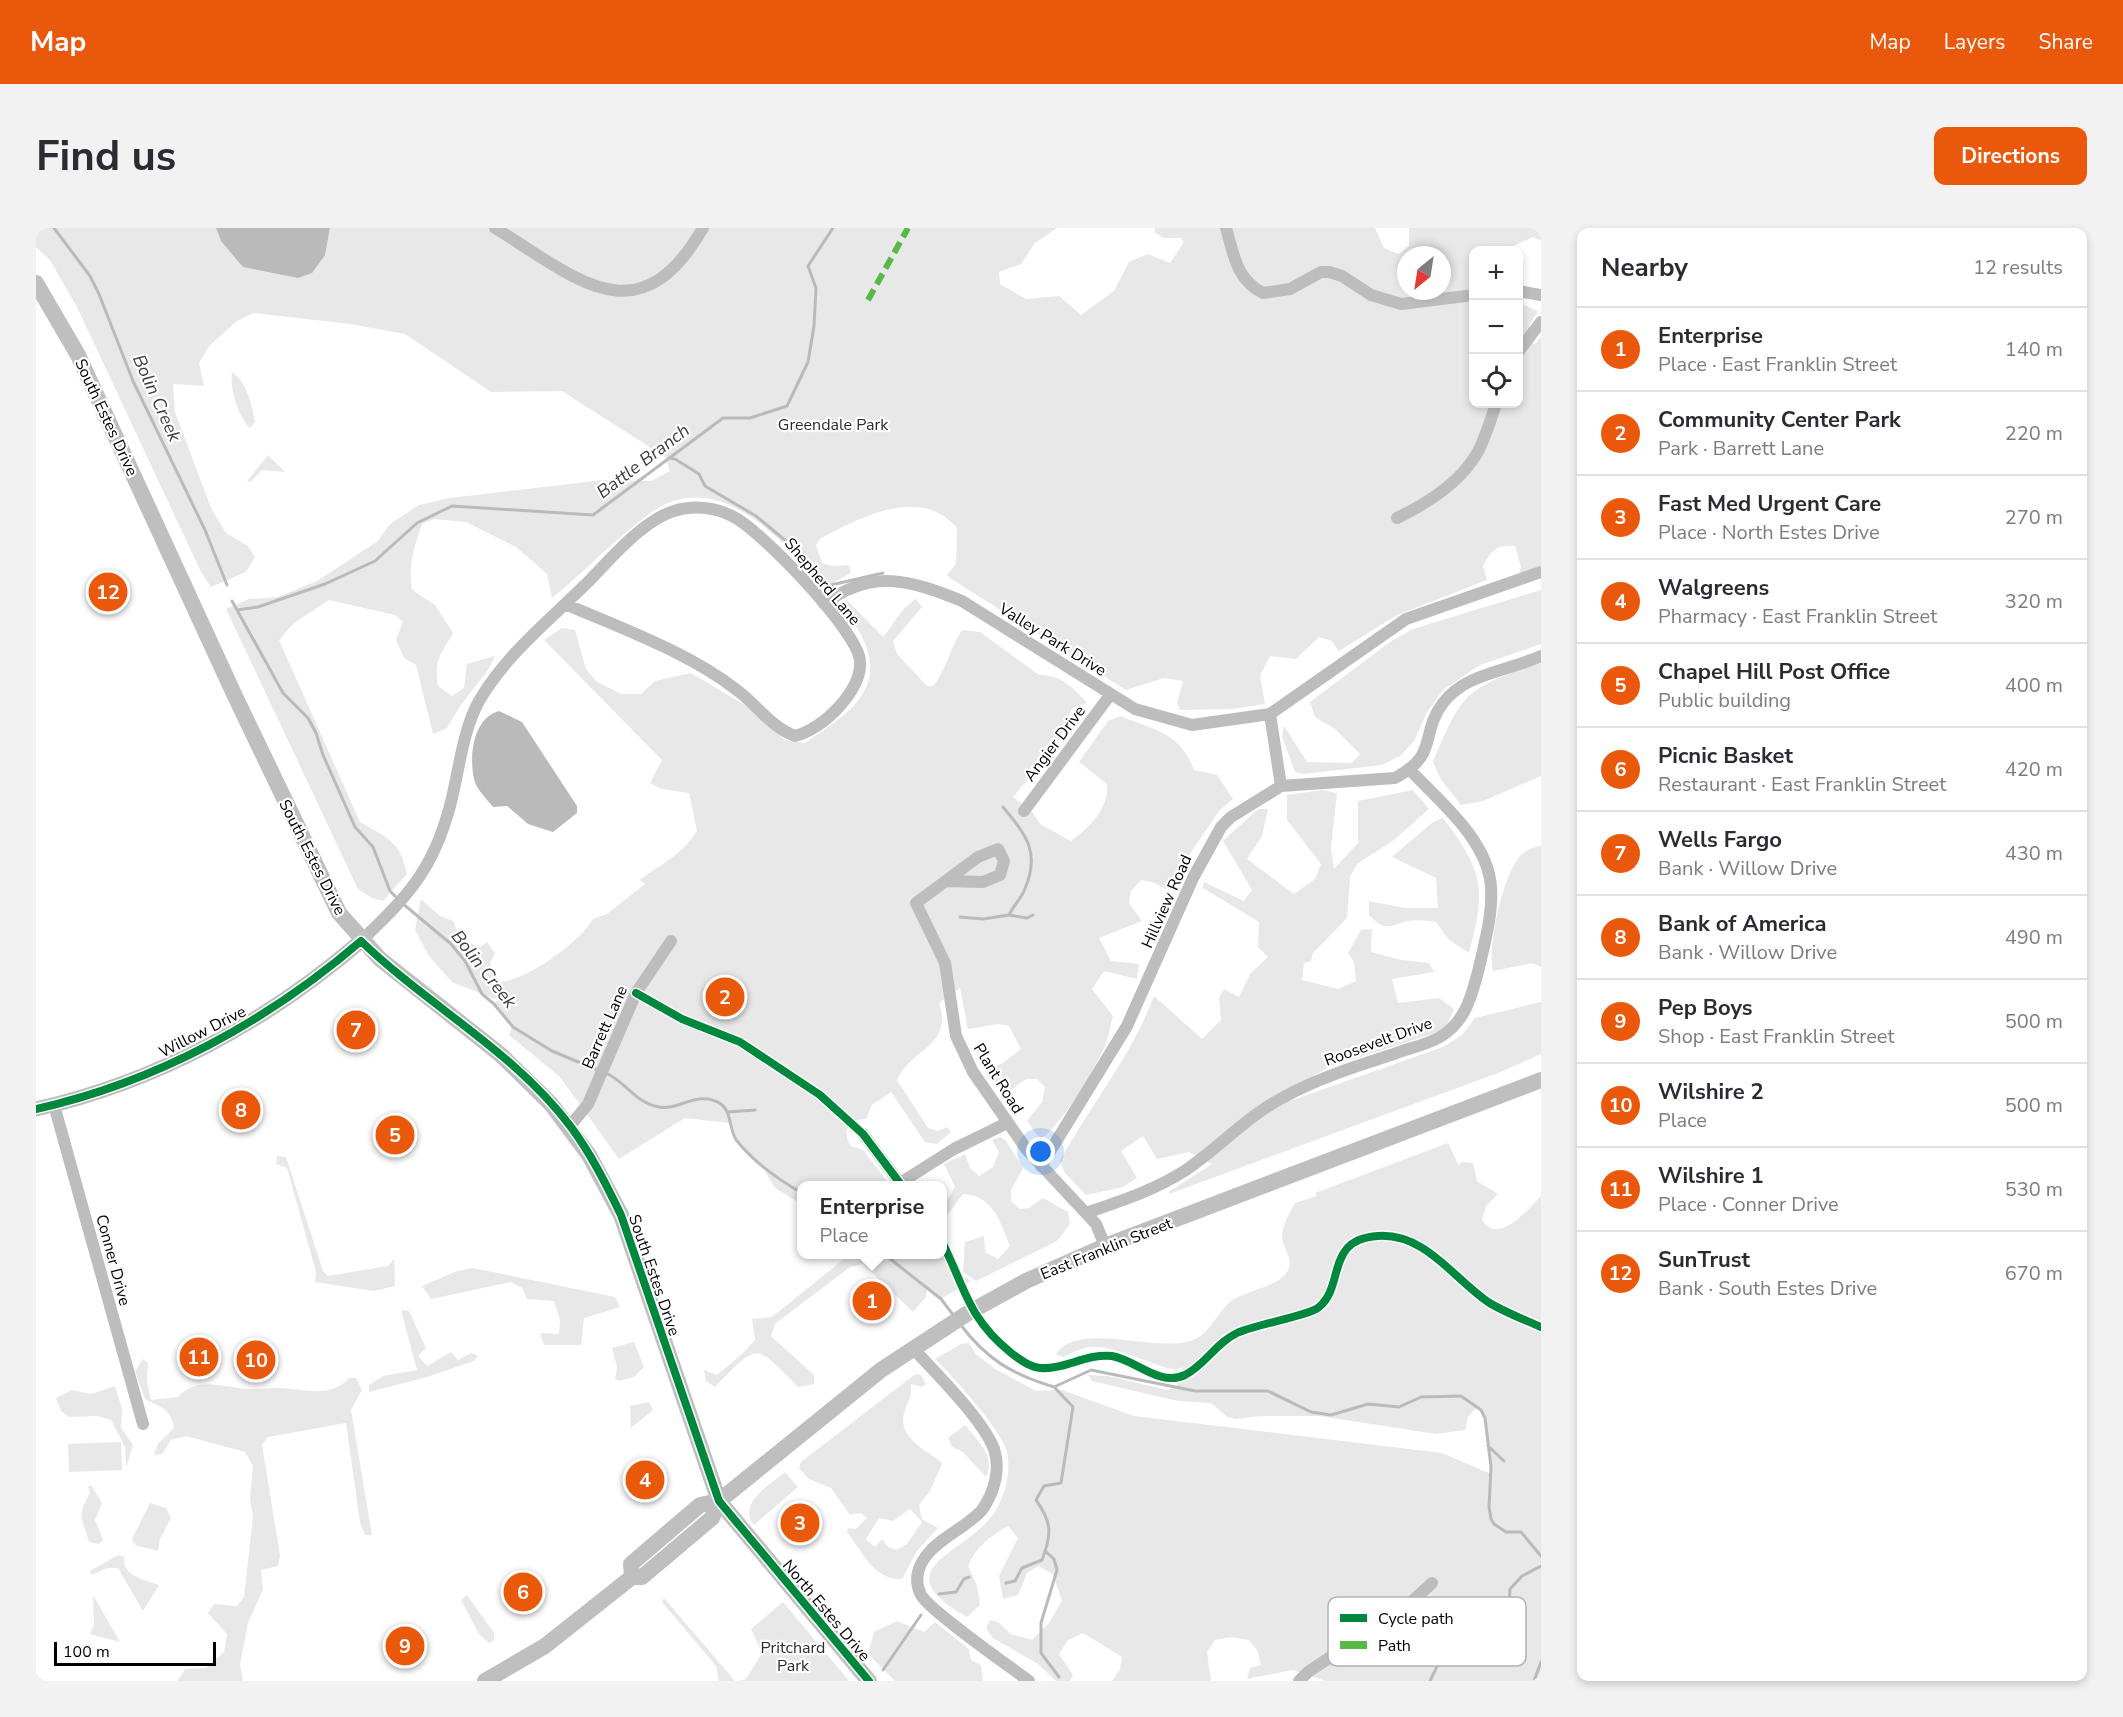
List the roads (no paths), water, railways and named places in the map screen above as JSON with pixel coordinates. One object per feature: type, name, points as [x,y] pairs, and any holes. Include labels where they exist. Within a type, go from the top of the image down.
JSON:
[{"type":"main road","name":"South Estes Drive","points":[[36,283],[78,355],[321,879],[339,913],[361,941],[398,975],[501,1055],[544,1096],[570,1126],[606,1185],[621,1215],[719,1501]]},
{"type":"main road","name":"East Franklin Street","points":[[485,1681],[545,1646],[632,1577],[631,1564],[700,1505],[719,1501],[848,1395],[919,1344],[991,1301],[1048,1270],[1105,1246],[1541,1080]]},
{"type":"main road","name":"North Estes Drive","points":[[719,1501],[869,1681]]},
{"type":"street","points":[[495,228],[584,282],[614,291],[636,291],[658,281],[679,262],[703,228]]},
{"type":"street","points":[[1226,228],[1238,271],[1244,280],[1263,293],[1290,289],[1321,272],[1329,272],[1342,276],[1371,295],[1401,304],[1469,296]]},
{"type":"street","points":[[1523,292],[1541,295]]},
{"type":"street","points":[[1523,345],[1541,322]]},
{"type":"street","points":[[1397,518],[1432,498],[1462,473],[1482,444],[1495,408]]},
{"type":"street","name":"Shepherd Lane","points":[[361,941],[410,892],[429,864],[450,807],[464,744],[479,702],[512,656],[623,546],[659,518],[677,510],[702,508],[723,512],[753,528],[824,604],[854,644],[861,659],[860,672],[849,694],[832,713],[810,730],[795,736],[776,725],[738,691],[678,654],[566,604]]},
{"type":"street","name":"Valley Park Drive","points":[[824,604],[847,587],[875,581],[906,583],[933,590],[962,601],[1135,709],[1192,725],[1270,714],[1406,619],[1541,572]]},
{"type":"street","points":[[1410,770],[1427,749],[1433,721],[1449,697],[1462,686],[1486,675],[1541,656]]},
{"type":"street","name":"Angier Drive","points":[[1024,811],[1110,695]]},
{"type":"street","points":[[1270,714],[1281,786]]},
{"type":"street","name":"Hillview Road","points":[[1041,1166],[1127,1026],[1211,841],[1231,817],[1281,786],[1395,778],[1410,770]]},
{"type":"street","name":"Roosevelt Drive","points":[[1086,1213],[1151,1190],[1187,1168],[1227,1136],[1283,1097],[1332,1075],[1439,1038],[1459,1022],[1473,992],[1483,951],[1491,907],[1491,886],[1477,847],[1461,824],[1410,770]]},
{"type":"street","name":"Plant Road","points":[[947,881],[916,903],[945,963],[952,1018],[962,1052],[1007,1123],[1041,1166],[1099,1228],[1105,1246]]},
{"type":"street","name":"Willow Drive","points":[[36,1109],[128,1081],[216,1042],[295,994],[361,941]]},
{"type":"street","name":"Barrett Lane","points":[[570,1126],[588,1104],[636,993],[671,941]]},
{"type":"street","name":"Conner Drive","points":[[54,1105],[143,1424]]},
{"type":"street","points":[[906,1181],[954,1149],[1007,1123]]},
{"type":"street","points":[[863,1134],[899,1181]]},
{"type":"street","points":[[919,1344],[984,1431],[994,1449],[997,1469],[988,1501],[982,1510],[927,1555],[917,1570],[920,1591],[922,1597],[937,1611],[1029,1681]]},
{"type":"street","points":[[1417,1597],[1432,1583]]},
{"type":"street","points":[[1288,1681],[1298,1681],[1328,1659]]},
{"type":"waterway","name":"Bolin Creek","points":[[54,228],[90,276],[99,294],[133,381],[205,530],[227,585]]},
{"type":"waterway","name":"Battle Branch","points":[[237,610],[258,607],[325,584],[375,561],[417,523],[452,506],[593,515],[723,418],[750,418],[787,406],[808,362],[814,326],[816,288],[808,266],[833,228]]},
{"type":"waterway","points":[[669,458],[675,459],[699,474],[705,486],[756,516],[786,541],[822,583],[831,585],[883,573]]},
{"type":"waterway","name":"Bolin Creek","points":[[232,601],[283,693],[308,718],[355,827],[373,847],[390,891],[397,898]]},
{"type":"waterway","points":[[960,917],[983,919],[1009,915],[1024,891],[1031,866],[1029,846],[1025,836],[1003,807]]},
{"type":"waterway","name":"Bolin Creek","points":[[402,903],[451,944],[465,961],[482,994],[494,1004],[513,1027],[552,1051],[600,1071]]},
{"type":"waterway","points":[[1009,915],[1027,918],[1033,915]]},
{"type":"waterway","name":"Bolin Creek","points":[[606,1073],[643,1101],[659,1107],[674,1106],[697,1099],[713,1100],[721,1104],[727,1112],[734,1137],[744,1149],[767,1170],[797,1190]]},
{"type":"waterway","points":[[727,1112],[755,1110]]},
{"type":"waterway","name":"Bolin Creek","points":[[890,1259],[941,1299],[954,1316]]},
{"type":"waterway","name":"Bolin Creek","points":[[960,1324],[980,1347],[1001,1364],[1025,1377],[1054,1387],[1091,1370],[1195,1391],[1268,1391],[1311,1412],[1331,1415],[1368,1404],[1399,1407],[1421,1397],[1461,1396],[1481,1410],[1485,1418],[1491,1467],[1489,1507],[1491,1519],[1494,1524],[1506,1532],[1521,1532],[1541,1556]]},
{"type":"waterway","points":[[1006,1583],[1015,1581],[1022,1568],[1042,1560],[1048,1543],[1048,1522],[1036,1500],[1044,1486],[1061,1483],[1073,1407],[1055,1388]]},
{"type":"waterway","points":[[1488,1446],[1504,1461]]},
{"type":"waterway","points":[[1045,1551],[1054,1559],[1057,1570],[1041,1623],[1041,1653],[1059,1677]]},
{"type":"waterway","points":[[1509,1597],[1510,1589],[1522,1576],[1541,1566]]},
{"type":"waterway","points":[[939,1594],[956,1592],[964,1579],[969,1577]]},
{"type":"waterway","points":[[883,1670],[921,1615]]},
{"type":"waterway","points":[[1534,1681],[1541,1662]]},
{"type":"waterway","points":[[1430,1681],[1437,1666]]},
{"type":"place","name":"SunTrust","points":[[108,592]]},
{"type":"place","name":"Community Center Park","points":[[725,997]]},
{"type":"place","name":"Wells Fargo","points":[[356,1030]]},
{"type":"place","name":"Bank of America","points":[[241,1110]]},
{"type":"place","name":"Chapel Hill Post Office","points":[[395,1135]]},
{"type":"place","name":"Enterprise","points":[[872,1301]]},
{"type":"place","name":"Wilshire 1","points":[[199,1357]]},
{"type":"place","name":"Wilshire 2","points":[[256,1360]]},
{"type":"place","name":"Walgreens","points":[[645,1480]]},
{"type":"place","name":"Fast Med Urgent Care","points":[[800,1523]]},
{"type":"place","name":"Picnic Basket","points":[[523,1592]]},
{"type":"place","name":"Pep Boys","points":[[405,1646]]},
{"type":"park label","name":"Greendale Park","points":[[833,424]]},
{"type":"park label","name":"Pritchard Park","points":[[793,1656]]}]
